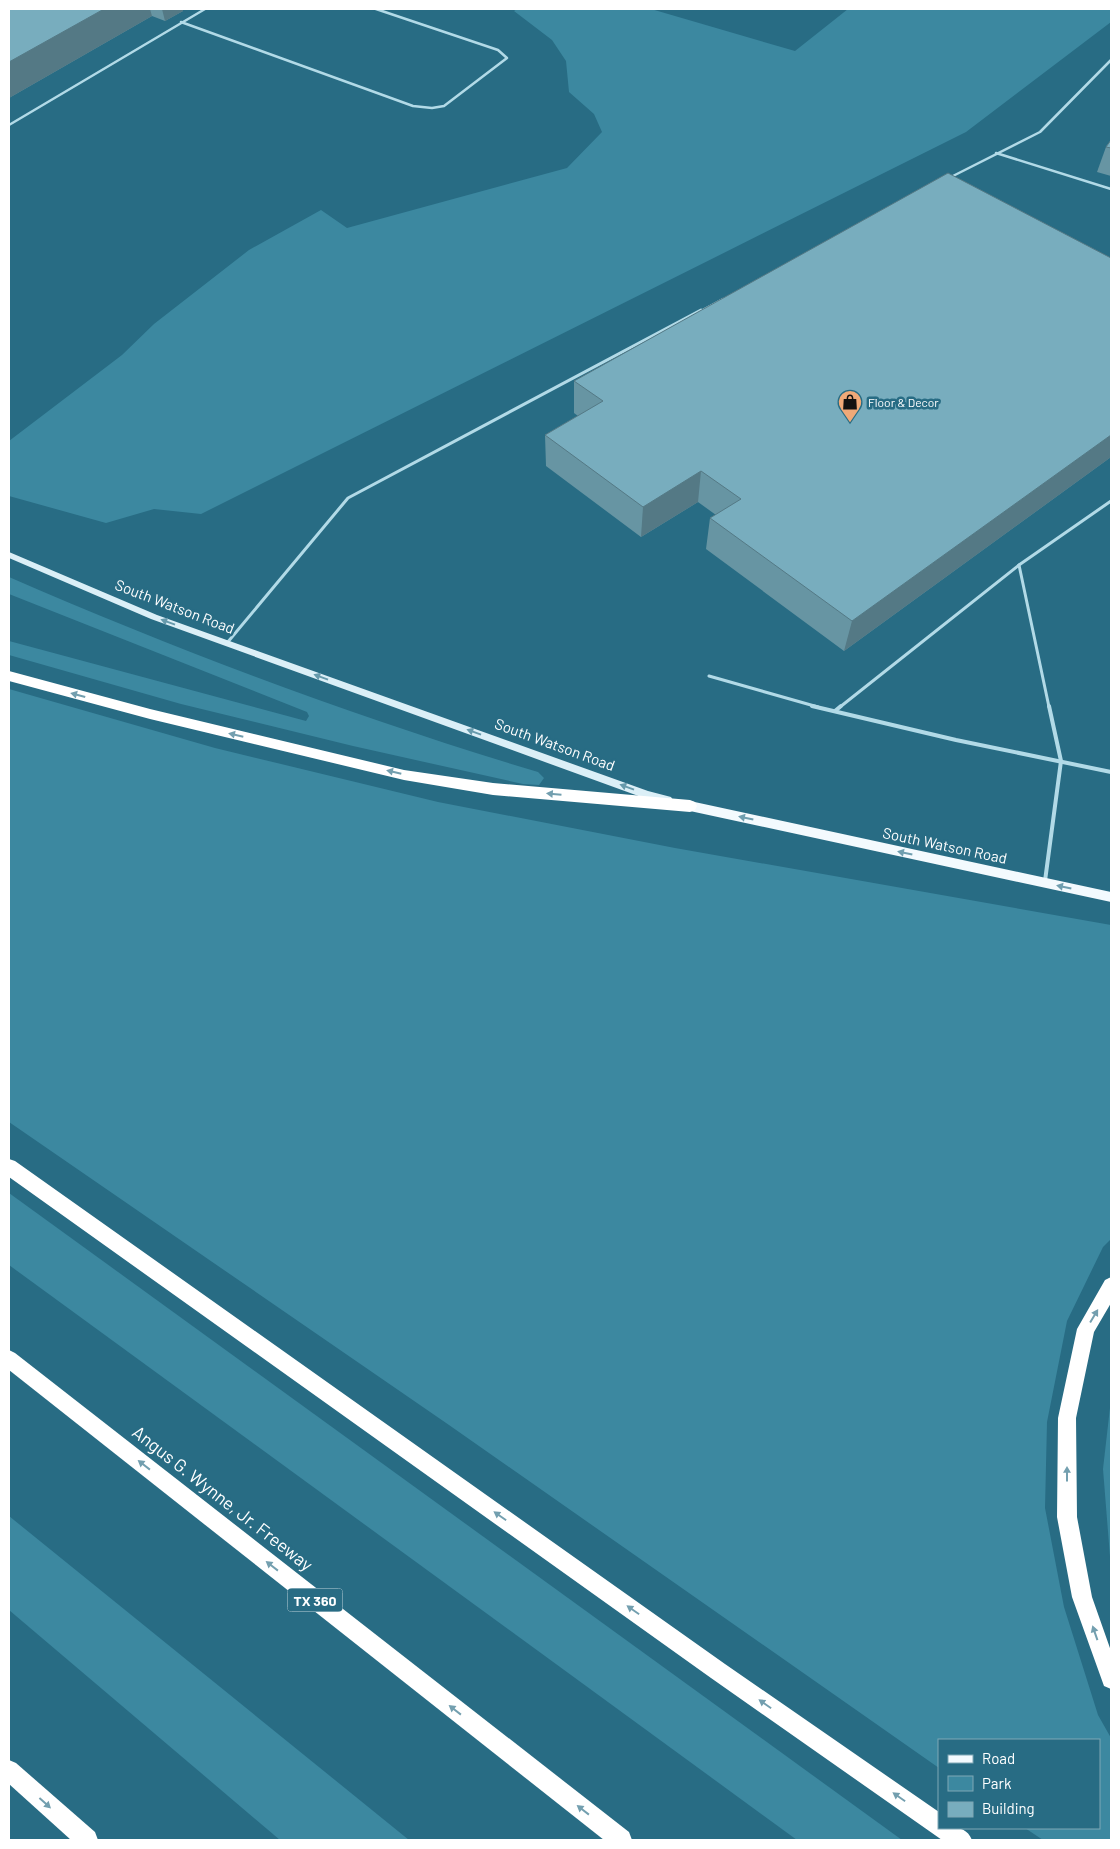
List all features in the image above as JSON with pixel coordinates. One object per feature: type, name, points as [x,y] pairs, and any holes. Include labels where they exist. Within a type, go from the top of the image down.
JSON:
[{"type":"highway","points":[[9,676],[150,714],[404,775],[493,789],[690,806]]},
{"type":"highway","points":[[9,1167],[702,1660],[938,1824]]},
{"type":"highway","points":[[1111,1286],[1086,1329],[1068,1418],[1067,1517],[1082,1597],[1111,1679]]},
{"type":"highway","name":"Angus G. Wynne, Jr. Freeway","points":[[9,1359],[621,1840]]},
{"type":"highway","points":[[9,1770],[87,1840]]},
{"type":"highway","points":[[944,1829],[961,1840]]},
{"type":"main road","name":"South Watson Road","points":[[9,555],[154,617],[647,795],[690,806],[1111,897]]},
{"type":"lane","points":[[9,125],[205,9]]},
{"type":"lane","points":[[182,22],[413,106],[432,108],[444,106],[507,58],[498,50],[376,9]]},
{"type":"lane","points":[[943,181],[1040,132],[1111,60]]},
{"type":"lane","points":[[996,153],[1111,189]]},
{"type":"lane","points":[[227,643],[348,498],[724,298]]},
{"type":"lane","points":[[835,712],[1018,565],[1111,501]]},
{"type":"lane","points":[[1018,565],[1061,761],[1045,883]]},
{"type":"lane","points":[[709,676],[791,701],[835,712],[956,740],[1111,772]]},
{"type":"green space","points":[[517,9],[651,9],[795,51],[848,9],[1111,9],[1111,22],[966,132],[201,514],[154,509],[106,523],[9,496],[9,441],[122,355],[154,324],[249,250],[321,210],[347,228],[567,168],[602,132],[594,114],[569,92],[566,61],[552,40],[514,11]]},
{"type":"green space","points":[[9,577],[139,632],[270,682],[404,729],[538,772],[544,778],[539,785],[523,784],[353,746],[181,704],[9,655],[9,641],[306,721],[309,716],[307,712],[9,594]]},
{"type":"green space","points":[[9,689],[215,748],[438,802],[675,848],[1111,925],[1111,1239],[1103,1247],[1067,1321],[1047,1422],[1045,1508],[1064,1607],[1098,1715],[1111,1738],[1111,1840],[1043,1840],[1026,1829],[1100,1829],[1100,1739],[938,1739],[938,1767],[449,1425],[9,1122]]},
{"type":"green space","points":[[9,1193],[902,1840],[797,1840],[9,1265]]},
{"type":"green space","points":[[1111,1399],[1111,1569],[1103,1469]]},
{"type":"green space","points":[[9,1516],[409,1840],[280,1840],[9,1610]]},
{"type":"building","points":[[9,9],[104,9],[9,62]]},
{"type":"building","points":[[1111,140],[1111,148],[1106,147]]},
{"type":"building","name":"Floor & Decor","points":[[948,173],[1111,258],[1111,435],[852,621],[710,518],[741,499],[701,471],[643,507],[545,435],[603,401],[574,381]]},
{"type":"place","name":"Floor & Decor","points":[[850,423]]}]
